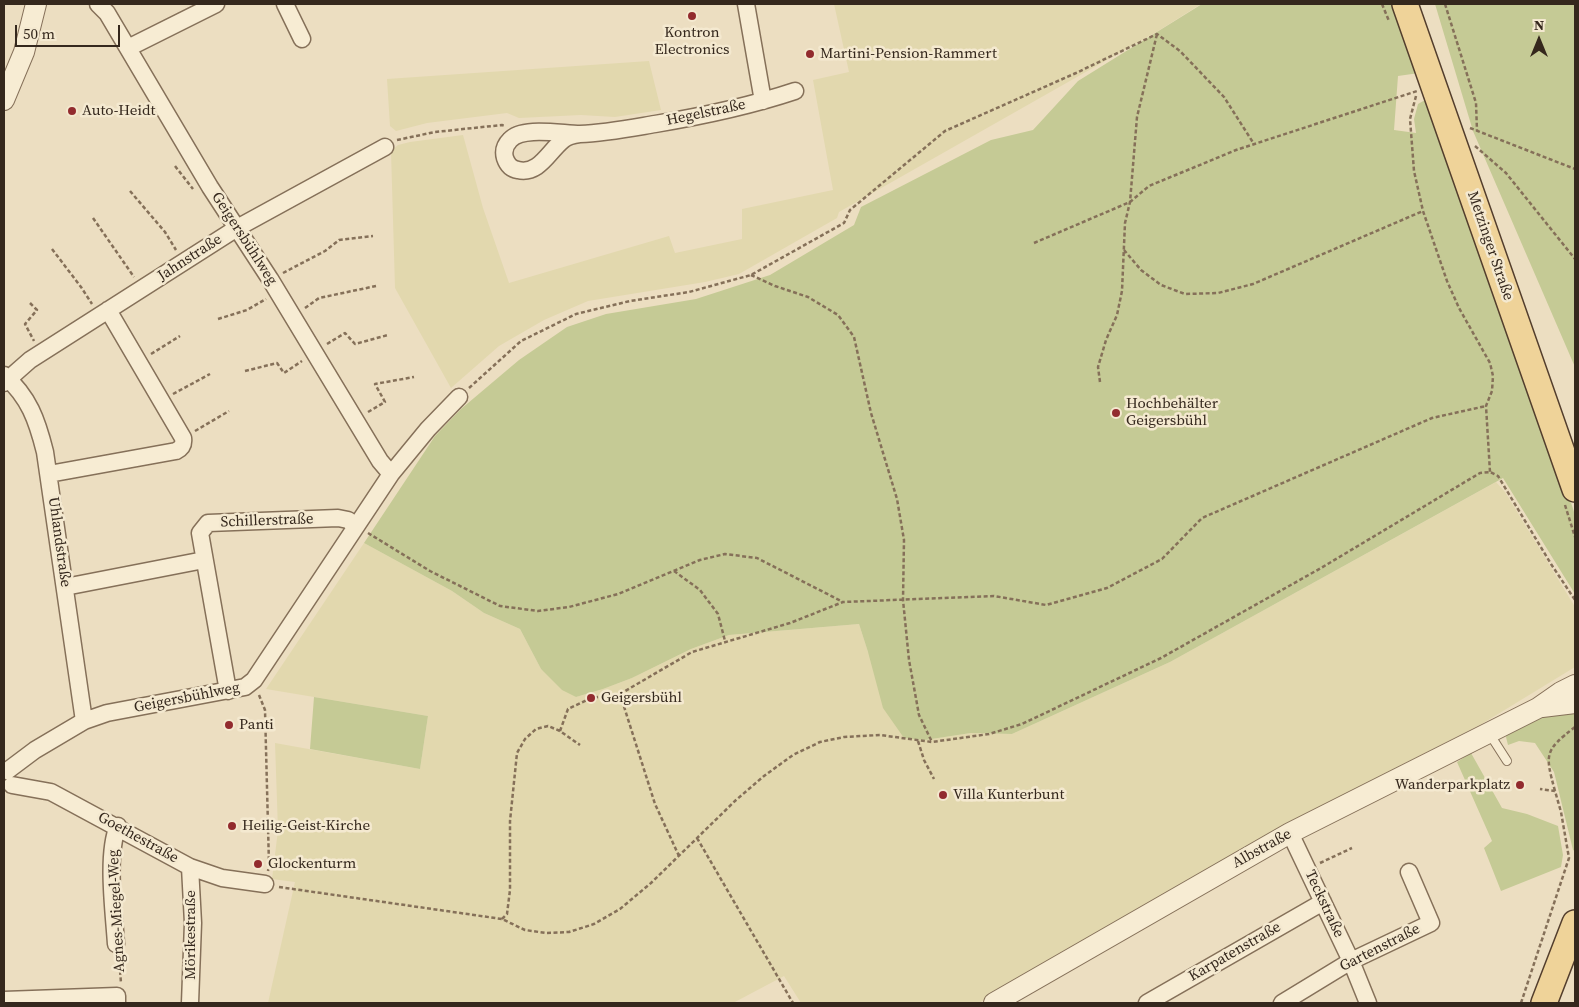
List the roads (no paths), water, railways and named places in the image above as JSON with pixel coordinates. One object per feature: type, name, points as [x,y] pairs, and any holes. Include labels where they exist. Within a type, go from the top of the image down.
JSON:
[{"type":"main road","name":"Metzinger Straße","points":[[1405,4],[1575,489]]},
{"type":"main road","points":[[1544,1003],[1575,923]]},
{"type":"street","points":[[4,100],[24,52],[36,4]]},
{"type":"street","name":"Geigersbühlweg","points":[[98,4],[108,13],[210,187],[293,316],[380,461],[391,474]]},
{"type":"street","points":[[128,48],[216,4]]},
{"type":"street","points":[[285,4],[302,39]]},
{"type":"street","name":"Hegelstraße","points":[[580,134],[539,132],[521,134],[513,137],[506,146],[506,159],[515,170],[526,171],[540,164],[567,137],[695,117],[763,101],[746,4]]},
{"type":"street","points":[[763,101],[796,91]]},
{"type":"street","name":"Jahnstraße","points":[[5,379],[40,354],[237,228],[385,146]]},
{"type":"street","points":[[49,474],[176,451],[181,448],[183,443],[182,438],[139,362],[104,313]]},
{"type":"street","name":"Uhlandstraße","points":[[5,379],[25,397],[39,429],[49,474],[84,721]]},
{"type":"street","name":"Geigersbühlweg","points":[[7,780],[36,750],[84,721],[107,713],[245,687],[254,680],[391,474],[428,428],[458,397]]},
{"type":"street","name":"Schillerstraße","points":[[228,691],[200,533],[208,523],[338,518],[348,520],[356,526]]},
{"type":"street","points":[[65,587],[204,560]]},
{"type":"street","name":"Albstraße","points":[[994,1003],[1290,833],[1538,708],[1575,685]]},
{"type":"street","name":"Albstraße","points":[[1538,708],[1575,703]]},
{"type":"street","name":"Goethestraße","points":[[7,780],[51,792],[118,826],[190,867],[222,878],[265,884]]},
{"type":"street","name":"Agnes-Miegel-Weg","points":[[116,944],[112,855],[114,835],[118,826]]},
{"type":"street","name":"Teckstraße","points":[[1290,833],[1368,1003]]},
{"type":"street","name":"Mörikestraße","points":[[190,867],[193,923],[190,1003]]},
{"type":"street","name":"Gartenstraße","points":[[1282,1003],[1350,961],[1431,923],[1409,872]]},
{"type":"street","name":"Karpatenstraße","points":[[1148,1003],[1323,902]]},
{"type":"street","points":[[4,1000],[117,1000]]},
{"type":"lane","points":[[1489,733],[1507,761]]},
{"type":"place","name":"Kontron Electronics","points":[[692,16]]},
{"type":"place","name":"Martini-Pension-Rammert","points":[[810,54]]},
{"type":"place","name":"Auto-Heidt","points":[[72,111]]},
{"type":"place","name":"Hochbehälter Geigersbühl","points":[[1116,413]]},
{"type":"place","name":"Geigersbühl","points":[[591,698]]},
{"type":"place","name":"Panti","points":[[229,725]]},
{"type":"place","name":"Wanderparkplatz","points":[[1520,785]]},
{"type":"place","name":"Villa Kunterbunt","points":[[943,795]]},
{"type":"place","name":"Heilig-Geist-Kirche","points":[[232,826]]},
{"type":"place","name":"Glockenturm","points":[[258,864]]}]
